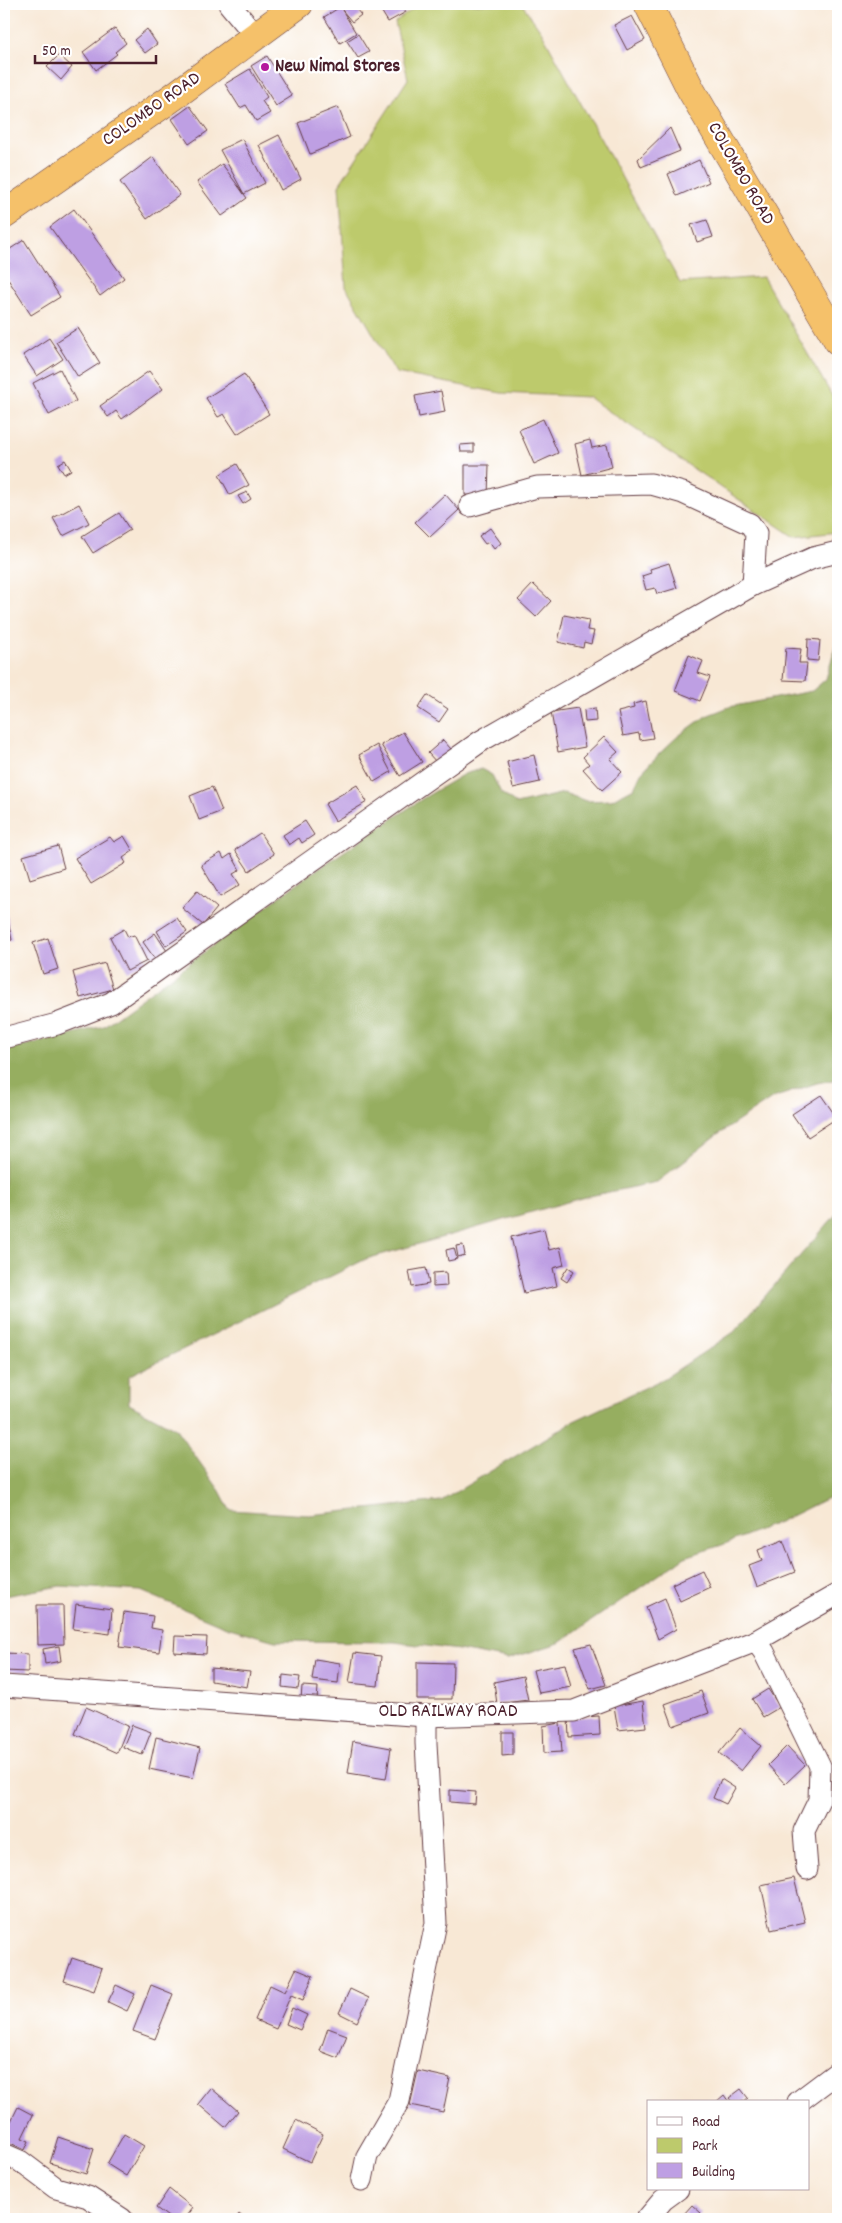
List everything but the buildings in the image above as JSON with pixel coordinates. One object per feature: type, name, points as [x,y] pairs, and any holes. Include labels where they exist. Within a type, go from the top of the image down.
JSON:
[{"type":"highway","name":"COLOMBO ROAD","points":[[4,215],[172,97],[299,4]]},
{"type":"highway","name":"COLOMBO ROAD","points":[[648,4],[691,90],[838,341]]},
{"type":"street","points":[[229,4],[255,35]]},
{"type":"street","points":[[470,506],[537,488],[651,484],[684,492],[750,524],[756,533],[752,586]]},
{"type":"street","points":[[4,1038],[57,1024],[111,1003],[481,741],[752,586],[813,558],[838,552]]},
{"type":"street","name":"OLD RAILWAY ROAD","points":[[4,1686],[426,1716],[574,1711],[756,1641],[838,1594]]},
{"type":"street","points":[[756,1641],[764,1652],[820,1766],[820,1800],[804,1831],[807,1869]]},
{"type":"street","points":[[362,2180],[367,2156],[399,2101],[436,1923],[426,1716]]},
{"type":"street","points":[[801,2100],[838,2072]]},
{"type":"street","points":[[4,2154],[20,2161],[56,2188],[88,2197],[122,2219]]},
{"type":"street","points":[[647,2219],[663,2200],[677,2190]]},
{"type":"green space","points":[[420,4],[522,4],[541,31],[680,283],[763,277],[838,406],[838,532],[794,537],[588,397],[501,393],[396,373],[346,287],[339,185],[408,79],[395,22]]},
{"type":"green space","points":[[838,637],[838,1079],[817,1083],[773,1098],[716,1136],[657,1182],[585,1197],[366,1259],[129,1376],[129,1404],[176,1429],[220,1491],[230,1510],[309,1515],[441,1501],[574,1421],[665,1378],[734,1332],[838,1212],[838,1493],[779,1522],[722,1545],[685,1557],[559,1643],[508,1659],[459,1650],[394,1642],[275,1641],[226,1627],[141,1591],[60,1586],[4,1596],[4,1054],[10,1049],[104,1026],[309,875],[422,799],[464,774],[481,769],[492,775],[501,793],[516,804],[564,793],[586,801],[611,800],[634,788],[641,773],[660,753],[677,737],[706,716],[729,707],[812,691],[826,679]]},
{"type":"place","name":"New Nimal Stores","points":[[265,67]]}]
